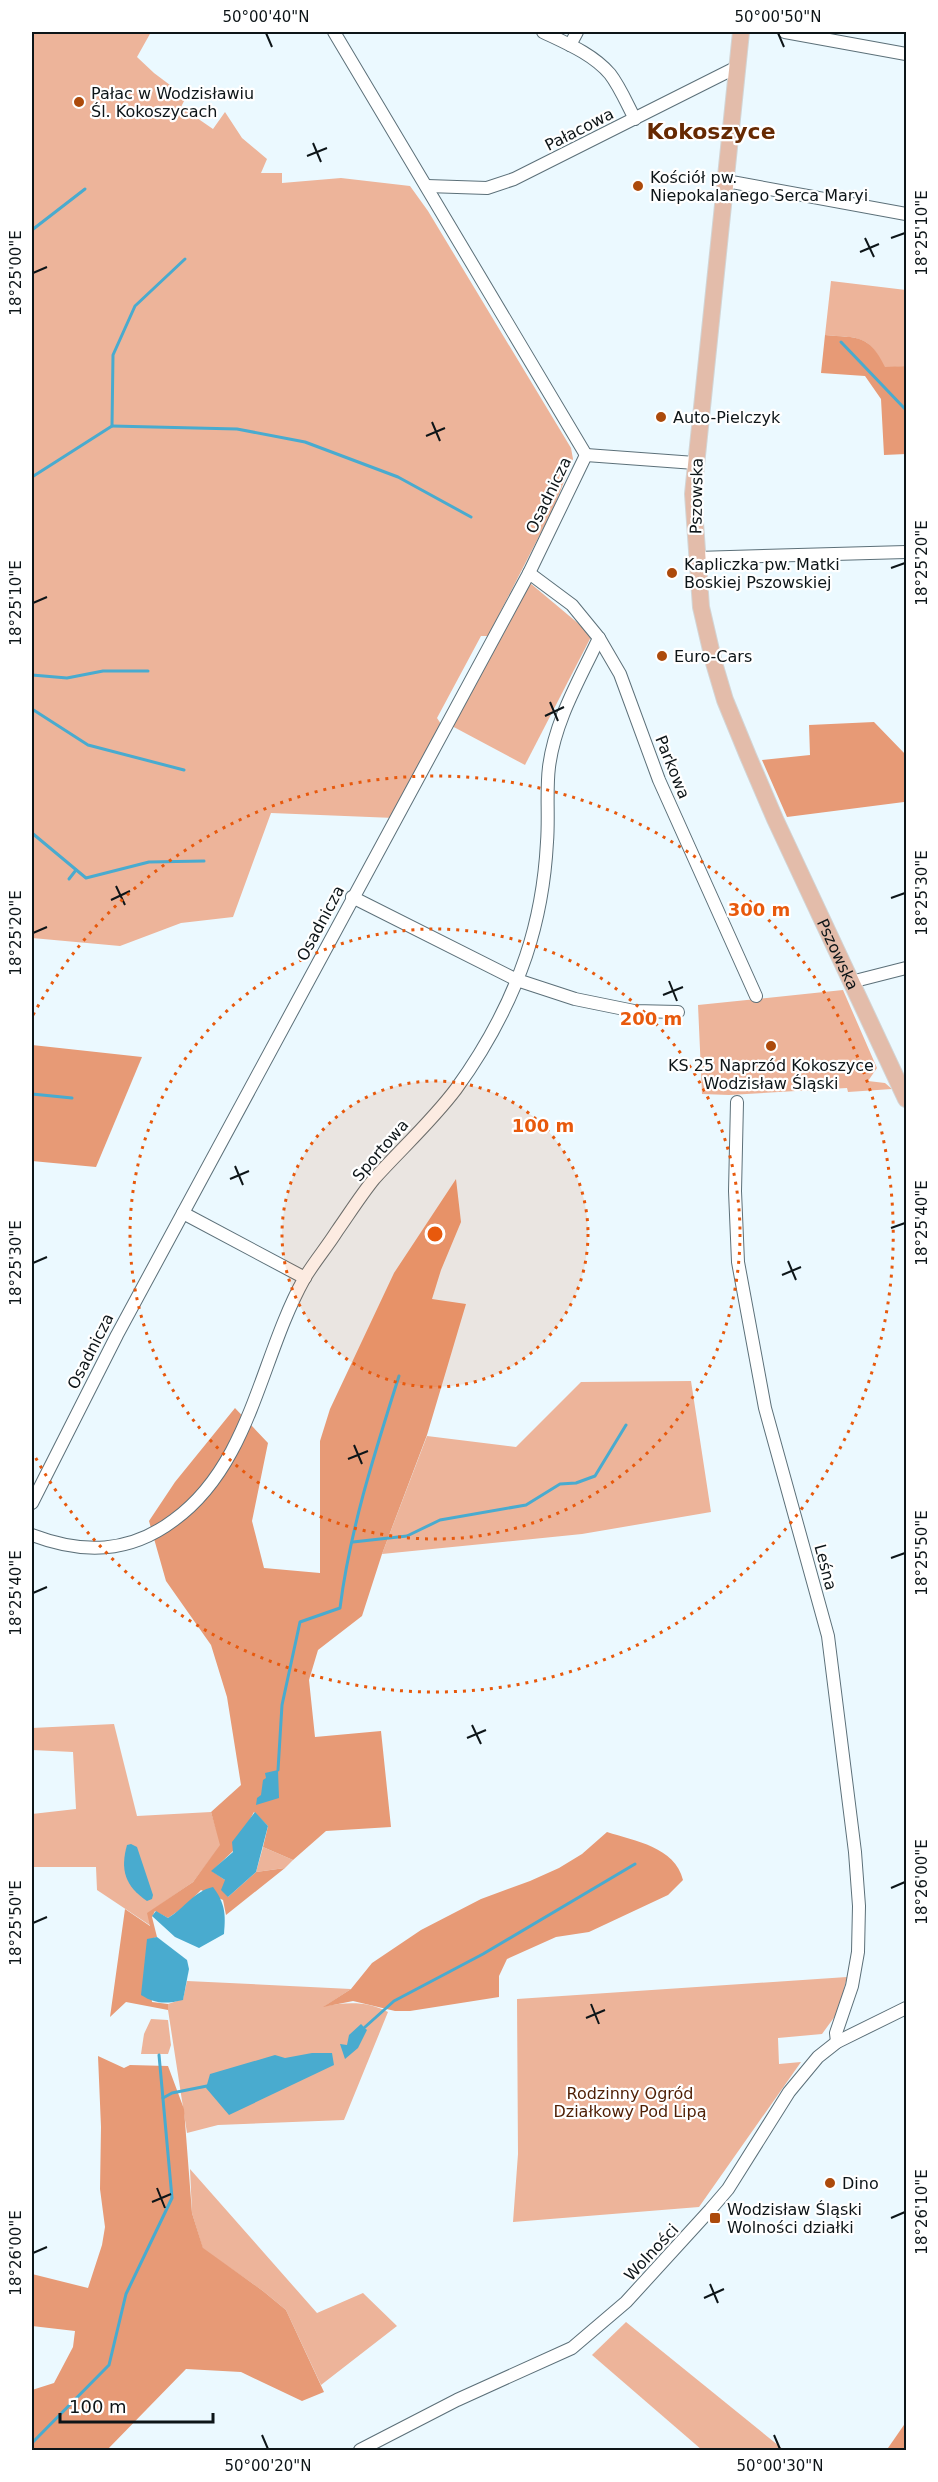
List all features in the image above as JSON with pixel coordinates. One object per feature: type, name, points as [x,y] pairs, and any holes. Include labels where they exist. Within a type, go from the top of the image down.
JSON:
[{"type":"main road","name":"Pszowska","points":[[741,32],[695,463],[693,494],[696,558],[702,607],[725,700],[775,819],[906,1099]]},
{"type":"street","points":[[334,32],[586,455]]},
{"type":"street","points":[[543,32],[570,45],[601,65],[612,76],[635,119]]},
{"type":"street","points":[[570,45],[577,32]]},
{"type":"street","points":[[785,32],[906,54]]},
{"type":"street","name":"Pałacowa","points":[[427,186],[487,188],[514,179],[737,67]]},
{"type":"street","points":[[726,182],[906,214]]},
{"type":"street","name":"Osadnicza","points":[[32,1503],[117,1335],[528,573],[586,455],[695,463]]},
{"type":"street","points":[[696,558],[906,552]]},
{"type":"street","name":"Parkowa","points":[[528,573],[572,605],[599,638],[620,674],[659,780],[756,996]]},
{"type":"street","name":"Sportowa","points":[[32,1535],[80,1549],[128,1544],[153,1534],[175,1520],[207,1491],[224,1467],[278,1335],[305,1278],[372,1182],[455,1090],[489,1037],[517,980],[527,953],[542,892],[547,843],[549,767],[556,728],[599,638]]},
{"type":"street","points":[[352,897],[517,980],[575,999],[634,1011],[678,1012]]},
{"type":"street","points":[[851,982],[906,968]]},
{"type":"street","name":"Leśna","points":[[737,1102],[735,1191],[738,1262],[765,1408],[828,1636],[855,1852],[859,1906],[858,1952],[852,1986],[836,2033],[837,2042]]},
{"type":"street","points":[[183,1213],[305,1278]]},
{"type":"street","name":"Wolności","points":[[360,2451],[457,2400],[572,2348],[617,2310],[681,2244],[710,2210],[728,2188],[805,2071],[837,2042],[906,2007]]},
{"type":"green space","points":[[32,32],[151,32],[137,57],[186,97],[181,107],[213,129],[225,112],[242,138],[267,159],[261,173],[282,173],[282,183],[341,178],[410,186],[428,211],[571,448],[573,459],[554,507],[488,636],[481,636],[437,718],[441,724],[394,818],[271,813],[233,917],[181,923],[120,946],[32,938]]},
{"type":"green space","points":[[831,281],[906,290],[906,366],[884,368],[874,349],[868,343],[854,338],[825,335]]},
{"type":"green space","points":[[530,583],[592,635],[525,765],[450,725]]},
{"type":"green space","name":"KS 25 Naprzód Kokoszyce Wodzisław Śląski","points":[[843,990],[877,1068],[868,1081],[885,1083],[892,1089],[848,1092],[847,1088],[729,1095],[702,1094],[698,1005]]},
{"type":"green space","points":[[691,1381],[711,1512],[582,1534],[382,1554],[427,1436],[516,1447],[581,1382]]},
{"type":"green space","points":[[114,1724],[137,1816],[211,1812],[221,1845],[193,1882],[148,1913],[151,1926],[97,1890],[96,1867],[32,1867],[32,1814],[76,1809],[73,1752],[32,1750],[32,1728]]},
{"type":"green space","points":[[263,1847],[293,1860],[285,1868],[256,1872]]},
{"type":"green space","name":"Rodzinny Ogród Działkowy Pod Lipą","points":[[847,1977],[838,2012],[822,2034],[778,2038],[779,2064],[801,2062],[699,2207],[513,2222],[518,2154],[517,1999]]},
{"type":"green space","points":[[187,1981],[351,1989],[325,2006],[357,2003],[388,2012],[344,2120],[218,2125],[187,2133],[168,2004],[183,1999]]},
{"type":"green space","points":[[151,2019],[168,2020],[171,2045],[168,2054],[141,2054],[144,2034]]},
{"type":"green space","points":[[190,2169],[317,2313],[363,2293],[397,2326],[321,2385],[286,2310],[203,2249],[192,2213]]},
{"type":"green space","points":[[626,2322],[784,2450],[702,2450],[592,2355]]},
{"type":"shaded area","points":[[825,335],[854,338],[868,343],[874,348],[885,367],[906,366],[906,454],[884,455],[881,399],[865,376],[821,373]]},
{"type":"shaded area","points":[[874,722],[906,755],[906,807],[904,802],[787,817],[762,760],[810,755],[809,725]]},
{"type":"shaded area","points":[[32,1045],[142,1057],[96,1167],[32,1161]]},
{"type":"shaded area","points":[[456,1179],[461,1222],[432,1299],[466,1304],[427,1435],[382,1554],[362,1616],[318,1650],[309,1680],[315,1737],[381,1731],[391,1827],[326,1831],[293,1860],[263,1847],[268,1826],[254,1812],[233,1851],[212,1871],[225,1880],[228,1897],[256,1872],[285,1868],[226,1915],[223,1900],[201,1890],[184,1907],[168,1918],[155,1911],[152,1917],[157,1937],[147,1940],[152,2002],[168,2004],[168,2010],[126,2002],[110,2017],[125,1909],[150,1926],[147,1913],[193,1882],[220,1845],[211,1812],[241,1785],[227,1697],[211,1645],[166,1581],[149,1521],[175,1482],[235,1408],[268,1443],[252,1521],[264,1568],[320,1573],[320,1441],[330,1409],[394,1273]]},
{"type":"shaded area","points":[[607,1832],[641,1842],[663,1853],[679,1869],[683,1880],[668,1895],[589,1932],[556,1937],[507,1959],[499,1976],[499,1997],[410,2011],[395,2011],[353,2001],[323,2007],[351,1989],[372,1963],[421,1930],[481,1899],[559,1868],[582,1854]]},
{"type":"shaded area","points":[[98,2056],[124,2068],[130,2065],[168,2066],[184,2109],[192,2213],[203,2248],[286,2310],[324,2392],[302,2401],[241,2372],[186,2369],[107,2450],[32,2450],[32,2390],[54,2383],[73,2347],[75,2331],[32,2326],[32,2274],[88,2288],[102,2245],[105,2227],[100,2189],[101,2127]]},
{"type":"shaded area","points":[[906,2422],[906,2450],[888,2450],[888,2448]]},
{"type":"water","points":[[278,1770],[279,1798],[256,1805],[257,1798],[261,1795],[263,1780],[266,1778],[265,1773]]},
{"type":"water","points":[[255,1812],[268,1826],[256,1872],[228,1897],[221,1890],[225,1880],[211,1871],[233,1852],[232,1842]]},
{"type":"water","points":[[127,1845],[137,1847],[153,1895],[152,1899],[147,1901],[129,1883],[124,1870]]},
{"type":"water","points":[[213,1887],[224,1909],[224,1934],[199,1948],[175,1937],[152,1916],[156,1911],[168,1918],[200,1892]]},
{"type":"water","points":[[157,1937],[187,1960],[189,1969],[183,2000],[161,2002],[141,1995],[147,1939]]},
{"type":"water","points":[[361,2024],[367,2030],[358,2048],[345,2059],[340,2044],[347,2045],[349,2035]]},
{"type":"water","points":[[312,2053],[332,2053],[334,2065],[229,2115],[206,2088],[210,2074],[275,2055],[285,2058]]},
{"type":"waterway","points":[[32,230],[85,189]]},
{"type":"waterway","points":[[32,477],[112,426],[113,355],[135,306],[185,259]]},
{"type":"waterway","points":[[841,342],[906,410]]},
{"type":"waterway","points":[[112,426],[237,429],[305,442],[398,477],[471,517]]},
{"type":"waterway","points":[[32,675],[67,678],[103,671],[148,671]]},
{"type":"waterway","points":[[32,709],[88,745],[184,770]]},
{"type":"waterway","points":[[32,833],[86,878],[149,862],[204,861]]},
{"type":"waterway","points":[[69,879],[76,870]]},
{"type":"waterway","points":[[32,1094],[72,1098]]},
{"type":"waterway","points":[[278,1770],[282,1705],[300,1622],[340,1608],[357,1520],[372,1462],[399,1376]]},
{"type":"waterway","points":[[353,1542],[407,1536],[440,1520],[526,1505],[560,1484],[576,1483],[595,1476],[626,1425]]},
{"type":"waterway","points":[[365,2027],[394,2001],[483,1954],[635,1864]]},
{"type":"waterway","points":[[32,2443],[109,2365],[126,2294],[172,2198],[159,2055]]},
{"type":"waterway","points":[[163,2098],[172,2093],[207,2086]]},
{"type":"place","name":"Pałac w Wodzisławiu Śl. Kokoszycach","points":[[79,102]]},
{"type":"place","name":"Kościół pw. Niepokalanego Serca Maryi","points":[[638,186]]},
{"type":"place","name":"Auto-Pielczyk","points":[[661,417]]},
{"type":"place","name":"Kapliczka pw. Matki Boskiej Pszowskiej","points":[[672,573]]},
{"type":"place","name":"Euro-Cars","points":[[662,656]]},
{"type":"place","name":"KS 25 Naprzód Kokoszyce Wodzisław Śląski","points":[[771,1046]]},
{"type":"place","name":"Dino","points":[[830,2183]]},
{"type":"place","name":"Wodzisław Śląski Wolności działki","points":[[715,2218]]},
{"type":"district","name":"Kokoszyce","points":[[711,131]]}]
